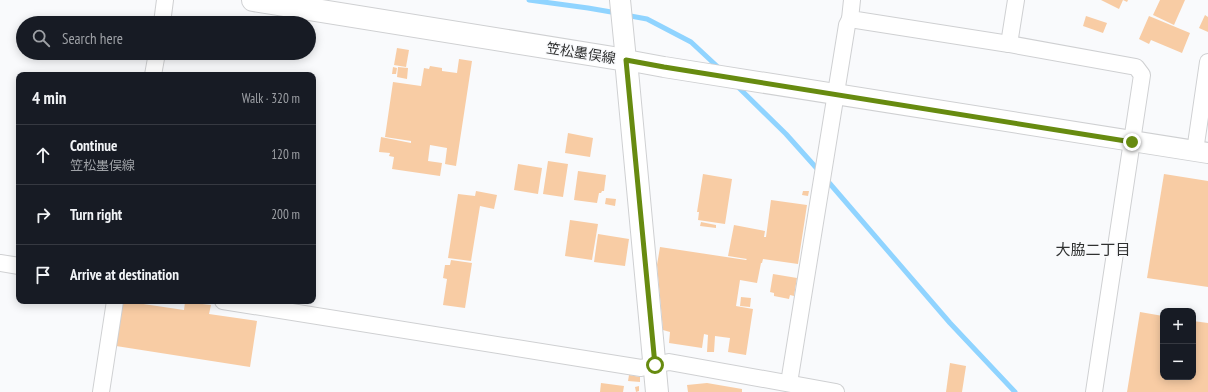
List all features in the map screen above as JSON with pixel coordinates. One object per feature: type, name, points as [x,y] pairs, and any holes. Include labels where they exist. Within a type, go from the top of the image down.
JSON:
[{"type":"main road","name":"笠松墨俣線","points":[[253,0],[626,60],[657,392]]},
{"type":"street","points":[[163,16],[166,0]]},
{"type":"street","points":[[620,0],[626,60],[835,95],[1201,152],[1208,62]]},
{"type":"street","points":[[789,384],[835,95],[847,25],[850,19],[852,0]]},
{"type":"street","points":[[1009,44],[1016,0]]},
{"type":"street","points":[[850,19],[1009,44],[1136,67],[1142,74],[1094,392]]},
{"type":"street","points":[[154,72],[156,60]]},
{"type":"street","points":[[0,262],[16,265]]},
{"type":"street","points":[[101,392],[115,304]]},
{"type":"street","points":[[242,304],[641,368],[669,362],[836,392]]},
{"type":"building","points":[[1101,0],[1123,0],[1119,9]]},
{"type":"building","points":[[1160,0],[1185,0],[1174,25],[1153,15]]},
{"type":"building","points":[[1205,15],[1208,17],[1208,32],[1199,28]]},
{"type":"building","points":[[1086,16],[1107,23],[1103,33],[1083,26]]},
{"type":"building","points":[[1149,16],[1190,33],[1182,53],[1151,40],[1149,44],[1139,39]]},
{"type":"building","points":[[397,48],[409,50],[406,67],[394,65]]},
{"type":"building","points":[[459,59],[472,61],[456,166],[445,164],[447,148],[430,145],[428,161],[442,163],[440,176],[392,169],[394,157],[389,156],[390,153],[379,152],[381,137],[411,143],[411,141],[385,137],[393,82],[421,86],[424,68],[429,69],[430,66],[442,68],[442,71],[457,73]]},
{"type":"building","points":[[393,67],[397,68],[396,74],[392,74]]},
{"type":"building","points":[[398,67],[408,68],[407,79],[397,77]]},
{"type":"building","points":[[568,133],[593,138],[590,157],[565,153]]},
{"type":"building","points":[[548,161],[568,164],[563,197],[543,194]]},
{"type":"building","points":[[518,164],[542,168],[538,194],[514,190]]},
{"type":"building","points":[[578,171],[606,175],[604,191],[599,193],[597,203],[574,200]]},
{"type":"building","points":[[703,174],[732,179],[725,224],[698,220],[699,212],[697,212]]},
{"type":"building","points":[[1164,174],[1208,181],[1208,287],[1147,278]]},
{"type":"building","points":[[476,191],[497,195],[494,209],[480,206],[471,261],[448,258],[458,194],[475,196]]},
{"type":"building","points":[[803,191],[809,191],[808,196],[802,195]]},
{"type":"building","points":[[606,198],[616,199],[615,206],[605,204]]},
{"type":"building","points":[[771,200],[807,205],[798,264],[763,259],[757,283],[740,280],[736,306],[753,309],[746,355],[728,352],[730,338],[715,336],[714,352],[707,352],[708,335],[704,334],[702,348],[669,343],[670,332],[663,330],[657,265],[660,247],[746,260],[747,259],[728,256],[734,225],[765,231],[764,237],[766,237]]},
{"type":"building","points":[[570,220],[598,224],[592,260],[565,256]]},
{"type":"building","points":[[701,222],[716,225],[716,228],[700,226]]},
{"type":"building","points":[[598,234],[629,239],[625,266],[594,262]]},
{"type":"building","points":[[451,260],[472,263],[465,308],[443,305],[447,279],[443,278],[445,265],[450,265]]},
{"type":"building","points":[[773,274],[797,278],[794,296],[790,295],[789,299],[774,296],[774,293],[770,292]]},
{"type":"building","points":[[741,297],[751,298],[750,307],[740,306]]},
{"type":"building","points":[[123,304],[143,304],[184,310],[185,304],[211,305],[209,314],[257,321],[250,367],[116,346]]},
{"type":"building","points":[[1140,312],[1160,315],[1160,380],[1196,380],[1196,321],[1208,323],[1208,392],[1127,392]]},
{"type":"building","points":[[950,363],[966,366],[962,392],[946,392]]},
{"type":"building","points":[[629,375],[640,377],[640,382],[628,381]]},
{"type":"building","points":[[601,383],[624,386],[623,392],[600,392]]},
{"type":"building","points":[[707,383],[742,389],[742,392],[688,392],[687,385]]},
{"type":"building","points":[[639,386],[639,391],[636,392],[635,387]]},
{"type":"waterway","points":[[529,0],[617,13]]},
{"type":"waterway","points":[[625,15],[647,19],[691,42],[720,69]]},
{"type":"waterway","points":[[736,85],[786,134],[820,172]]},
{"type":"waterway","points":[[825,178],[950,323],[1015,392]]},
{"type":"district","name":"大脇二丁目","points":[[1093,250]]},
{"type":"route","points":[[655,365],[626,60],[1132,142]]}]
